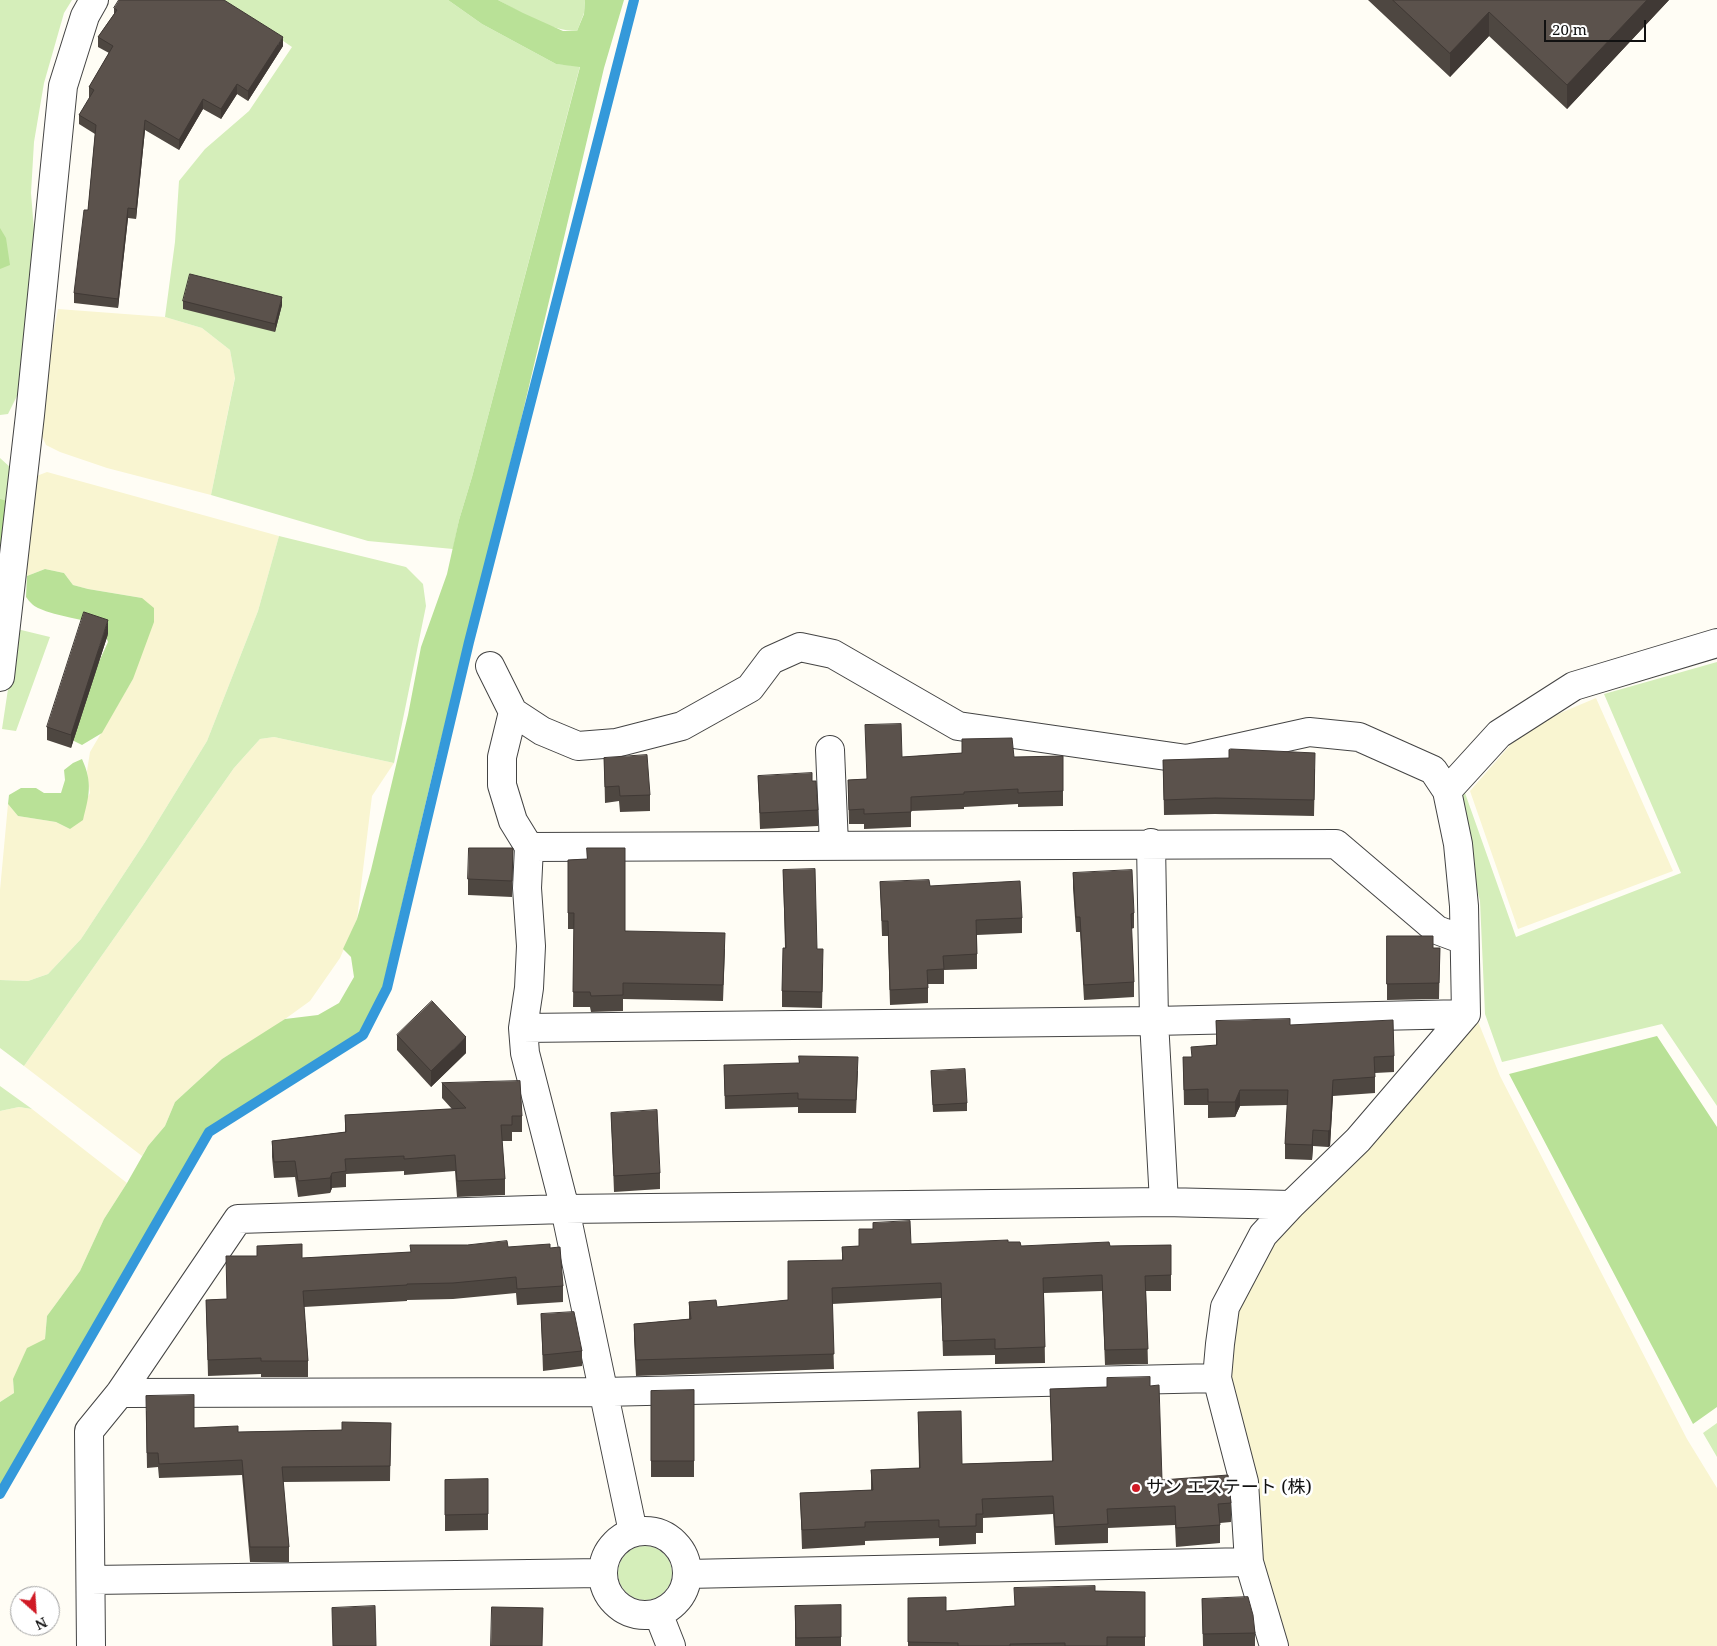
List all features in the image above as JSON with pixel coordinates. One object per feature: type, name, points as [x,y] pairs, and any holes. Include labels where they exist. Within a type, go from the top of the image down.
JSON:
[{"type":"street","points":[[0,677],[30,415],[63,86],[85,16],[94,0]]},
{"type":"street","points":[[1448,791],[1499,734],[1574,686],[1717,643]]},
{"type":"street","points":[[490,666],[513,712],[542,731],[578,746],[616,744],[682,726],[750,688],[771,660],[800,647],[833,654],[958,726],[1187,759],[1309,732],[1359,737],[1433,770],[1448,791],[1458,844],[1464,906],[1466,1014],[1358,1140],[1291,1204],[1263,1235],[1225,1307],[1218,1378],[1244,1482],[1248,1562],[1274,1646]]},
{"type":"street","points":[[513,712],[502,757],[502,785],[513,822],[529,847],[526,888],[531,946],[523,1028],[525,1054],[565,1209],[633,1532]]},
{"type":"street","points":[[830,750],[834,845]]},
{"type":"street","points":[[1151,844],[1154,1021],[1164,1202]]},
{"type":"street","points":[[529,847],[1336,844],[1437,930],[1464,940]]},
{"type":"street","points":[[523,1028],[1154,1021],[1466,1014]]},
{"type":"street","points":[[91,1646],[89,1431],[120,1393],[238,1219],[565,1209],[1164,1202],[1291,1204]]},
{"type":"street","points":[[120,1393],[602,1392],[1218,1378]]},
{"type":"street","points":[[646,1530],[659,1532],[680,1548],[686,1561],[687,1574],[685,1587],[679,1598],[670,1607],[658,1613],[645,1615],[632,1613],[620,1607],[610,1598],[604,1586],[602,1573],[604,1559],[611,1547],[620,1538],[633,1532],[646,1530]]},
{"type":"street","points":[[687,1574],[1248,1562]]},
{"type":"street","points":[[91,1580],[602,1573]]},
{"type":"street","points":[[658,1613],[671,1646]]},
{"type":"shaded area","points":[[58,309],[165,317],[202,328],[230,350],[235,377],[211,495],[107,468],[60,452],[46,445],[40,432],[43,386]]},
{"type":"shaded area","points":[[47,472],[279,536],[258,611],[207,741],[145,842],[81,939],[48,974],[28,981],[0,980],[0,890],[8,804],[18,816],[56,822],[70,829],[90,793],[87,771],[90,752],[133,679],[142,598],[73,585],[64,573],[45,569],[27,576],[28,499],[34,477]]},
{"type":"shaded area","points":[[1596,698],[1673,871],[1518,929],[1470,791],[1512,743],[1551,717]]},
{"type":"shaded area","points":[[274,737],[394,763],[372,796],[357,919],[340,958],[310,1001],[274,1027],[222,1059],[175,1102],[165,1126],[142,1156],[24,1066],[234,768],[260,739]]},
{"type":"shaded area","points":[[1477,1019],[1500,1076],[1687,1439],[1717,1488],[1717,1646],[1284,1646],[1257,1559],[1226,1379],[1232,1309],[1271,1239]]},
{"type":"shaded area","points":[[19,1107],[32,1109],[127,1183],[104,1219],[80,1271],[47,1316],[45,1339],[13,1379],[14,1393],[0,1402],[0,1111]]},
{"type":"green space","points":[[0,0],[72,0],[64,13],[44,83],[34,142],[31,193],[37,268],[19,392],[8,414],[0,415]]},
{"type":"green space","points":[[223,0],[448,0],[482,24],[556,64],[580,66],[459,520],[453,549],[368,541],[211,495],[235,378],[230,350],[202,328],[165,317],[175,242],[179,181],[205,149],[249,111],[292,47]]},
{"type":"green space","points":[[448,0],[498,0],[563,31],[577,31],[584,14],[585,0],[624,0],[604,68],[521,420],[433,772],[382,990],[361,1033],[207,1130],[0,1487],[0,1402],[14,1393],[13,1379],[27,1348],[45,1339],[47,1316],[80,1271],[104,1219],[148,1146],[165,1126],[175,1102],[222,1059],[285,1019],[318,1015],[339,1003],[354,977],[351,957],[343,949],[357,919],[371,870],[408,715],[421,647],[447,574],[459,520],[580,67],[556,64],[482,24]]},
{"type":"green space","points":[[498,0],[585,0],[584,13],[577,31],[546,25]]},
{"type":"green space","points":[[0,228],[6,238],[10,265],[0,269]]},
{"type":"green space","points":[[0,458],[11,468],[9,497],[0,520]]},
{"type":"green space","points":[[0,499],[7,501],[11,539],[0,556]]},
{"type":"green space","points":[[279,536],[406,567],[423,584],[426,606],[394,763],[274,737],[260,739],[234,768],[24,1066],[0,1048],[0,980],[28,981],[48,974],[81,939],[145,842],[207,741],[258,611]]},
{"type":"green space","points":[[45,569],[64,573],[73,585],[142,598],[154,608],[154,622],[133,679],[102,733],[82,745],[74,741],[71,730],[87,688],[108,642],[103,628],[95,624],[54,614],[36,607],[30,602],[26,597],[27,576]]},
{"type":"green space","points":[[17,629],[50,637],[16,731],[2,729]]},
{"type":"green space","points":[[1717,662],[1717,1106],[1662,1024],[1502,1062],[1485,1014],[1480,901],[1456,805],[1465,793],[1516,937],[1681,873],[1604,694]]},
{"type":"green space","points":[[82,759],[88,775],[88,796],[83,820],[70,829],[56,822],[18,816],[8,804],[9,795],[21,788],[36,788],[44,793],[61,793],[65,780],[64,770]]},
{"type":"green space","points":[[1657,1036],[1717,1127],[1717,1407],[1693,1424],[1509,1074]]},
{"type":"green space","points":[[0,1086],[32,1109],[19,1107],[0,1111]]},
{"type":"green space","points":[[1717,1423],[1717,1457],[1703,1433]]},
{"type":"green space","points":[[645,1546],[655,1548],[664,1554],[670,1563],[672,1573],[670,1583],[664,1592],[655,1598],[645,1600],[635,1598],[626,1592],[620,1583],[618,1573],[620,1563],[626,1554],[635,1548]]},
{"type":"building","points":[[119,0],[224,0],[283,37],[248,91],[237,84],[221,109],[203,99],[179,140],[145,120],[136,209],[128,208],[118,299],[74,293],[84,210],[88,210],[96,125],[79,115],[94,90],[89,87],[113,46],[98,37],[117,10],[114,8]]},
{"type":"building","points":[[1393,0],[1647,0],[1567,85],[1489,12],[1450,53]]},
{"type":"building","points":[[190,274],[282,297],[275,324],[183,301]]},
{"type":"building","points":[[84,612],[108,620],[71,735],[47,727]]},
{"type":"building","points":[[901,724],[902,757],[962,753],[962,739],[1012,738],[1014,757],[1063,756],[1063,791],[1018,793],[1018,789],[964,792],[964,794],[911,797],[911,812],[864,814],[864,809],[849,810],[848,780],[867,779],[865,725]]},
{"type":"building","points":[[1229,750],[1315,753],[1314,800],[1215,798],[1164,800],[1163,760],[1229,758]]},
{"type":"building","points":[[647,755],[650,795],[620,796],[619,786],[605,787],[604,758]]},
{"type":"building","points":[[812,773],[812,781],[816,781],[818,810],[760,813],[758,776]]},
{"type":"building","points":[[469,848],[513,848],[512,881],[468,879]]},
{"type":"building","points":[[587,848],[625,848],[625,931],[725,933],[723,985],[623,983],[623,995],[591,996],[590,992],[573,992],[574,913],[568,913],[568,860],[587,859]]},
{"type":"building","points":[[815,869],[817,949],[823,949],[822,992],[782,991],[783,948],[786,948],[783,870]]},
{"type":"building","points":[[1132,870],[1134,913],[1131,914],[1134,982],[1084,985],[1080,917],[1076,917],[1073,873]]},
{"type":"building","points":[[929,880],[930,886],[1020,881],[1022,918],[976,920],[977,954],[943,956],[944,969],[927,970],[928,988],[890,990],[888,921],[882,921],[880,882]]},
{"type":"building","points":[[1387,936],[1433,936],[1433,948],[1440,948],[1439,983],[1387,984]]},
{"type":"building","points":[[432,1001],[466,1037],[431,1071],[397,1035]]},
{"type":"building","points":[[1290,1019],[1290,1025],[1393,1020],[1394,1056],[1374,1057],[1375,1077],[1333,1080],[1330,1130],[1313,1130],[1312,1145],[1285,1144],[1288,1090],[1240,1090],[1235,1102],[1208,1102],[1208,1089],[1184,1090],[1183,1057],[1192,1057],[1191,1047],[1217,1045],[1216,1021]]},
{"type":"building","points":[[799,1056],[858,1057],[856,1100],[798,1099],[798,1093],[725,1096],[724,1065],[799,1063]]},
{"type":"building","points":[[965,1069],[967,1103],[933,1105],[931,1071]]},
{"type":"building","points":[[520,1081],[522,1116],[512,1116],[512,1125],[501,1125],[505,1179],[457,1181],[455,1155],[404,1159],[404,1156],[345,1159],[346,1171],[332,1173],[330,1178],[298,1181],[295,1161],[274,1162],[272,1141],[346,1132],[345,1115],[466,1108],[442,1083]]},
{"type":"building","points":[[657,1110],[660,1173],[614,1176],[611,1113]]},
{"type":"building","points":[[910,1221],[911,1244],[1008,1240],[1008,1242],[1020,1242],[1021,1246],[1109,1242],[1110,1246],[1171,1245],[1171,1275],[1145,1276],[1148,1349],[1105,1350],[1102,1275],[1043,1278],[1045,1347],[995,1349],[995,1339],[943,1341],[941,1283],[832,1288],[834,1354],[636,1360],[634,1324],[691,1319],[689,1302],[716,1300],[717,1307],[788,1300],[788,1261],[843,1260],[842,1247],[859,1246],[859,1229],[873,1229],[873,1223]]},
{"type":"building","points":[[507,1241],[508,1247],[550,1244],[550,1248],[560,1247],[563,1286],[517,1289],[516,1277],[453,1283],[303,1291],[308,1361],[261,1361],[261,1358],[208,1360],[206,1300],[227,1299],[226,1256],[257,1256],[257,1246],[302,1244],[302,1258],[411,1252],[410,1245],[467,1245]]},
{"type":"building","points":[[574,1312],[582,1351],[543,1355],[541,1314]]},
{"type":"building","points":[[1150,1377],[1150,1386],[1159,1385],[1162,1480],[1228,1475],[1231,1503],[1218,1504],[1220,1525],[1176,1528],[1175,1506],[1107,1509],[1108,1524],[1055,1527],[1053,1496],[982,1499],[983,1514],[976,1514],[976,1526],[939,1527],[939,1520],[865,1522],[865,1527],[802,1530],[800,1493],[873,1490],[871,1470],[920,1468],[918,1412],[961,1411],[962,1464],[1053,1461],[1050,1389],[1107,1387],[1107,1378]]},
{"type":"building","points":[[694,1390],[694,1461],[651,1461],[651,1391]]},
{"type":"building","points":[[194,1395],[194,1428],[238,1426],[238,1432],[342,1430],[342,1422],[391,1423],[390,1466],[282,1467],[289,1547],[250,1547],[242,1460],[159,1464],[158,1453],[147,1453],[146,1396]]},
{"type":"building","points":[[488,1479],[488,1514],[445,1515],[445,1480]]},
{"type":"building","points":[[1095,1586],[1095,1591],[1145,1592],[1145,1637],[1107,1637],[1107,1646],[1065,1646],[1065,1643],[958,1646],[958,1643],[908,1642],[908,1598],[946,1597],[946,1611],[1015,1606],[1014,1588]]},
{"type":"building","points":[[1248,1597],[1255,1633],[1203,1634],[1202,1599]]},
{"type":"building","points":[[841,1605],[841,1637],[796,1638],[795,1606]]},
{"type":"building","points":[[375,1606],[376,1646],[333,1646],[332,1608]]},
{"type":"building","points":[[492,1607],[543,1608],[542,1646],[491,1646]]},
{"type":"waterway","points":[[0,1494],[209,1132],[363,1035],[387,988],[469,642],[634,0]]},
{"type":"place","name":"サン エステート (株)","points":[[1136,1488]]}]
